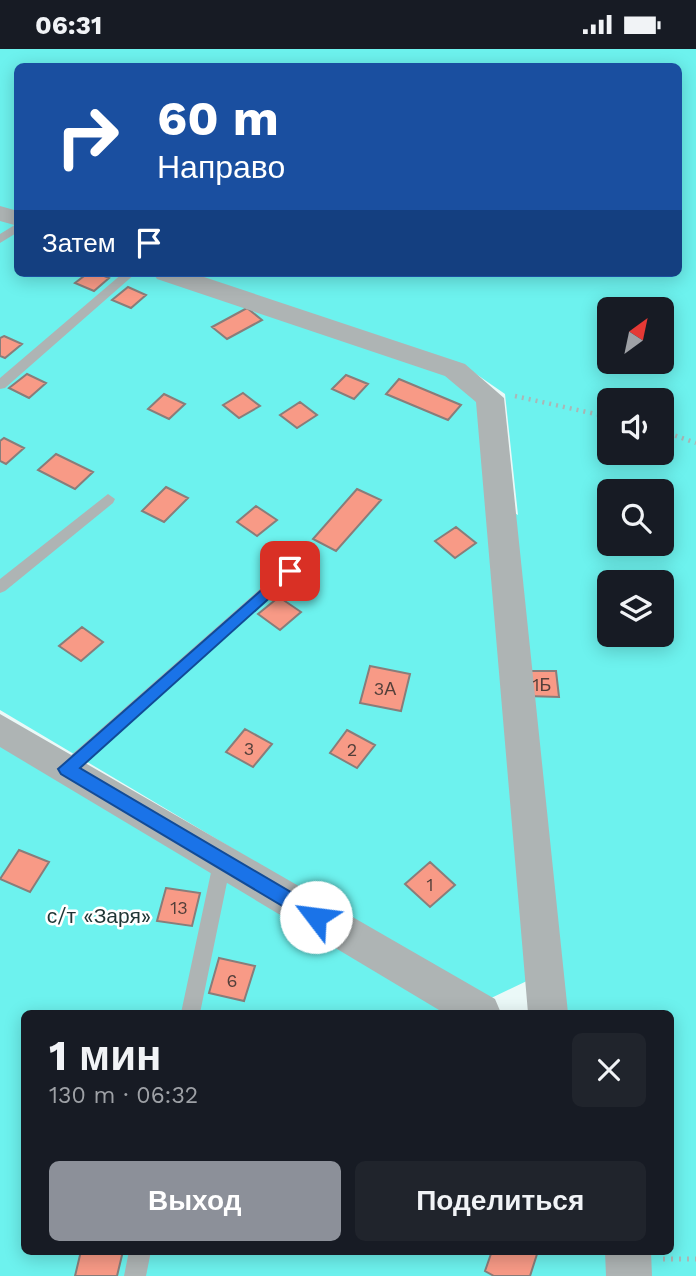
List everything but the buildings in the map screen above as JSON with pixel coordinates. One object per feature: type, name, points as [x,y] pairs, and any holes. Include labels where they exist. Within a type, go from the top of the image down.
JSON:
[{"type":"street","points":[[178,277],[455,370],[490,398],[548,1010]]},
{"type":"street","points":[[0,729],[222,863],[476,1010]]},
{"type":"street","points":[[628,1255],[629,1276]]},
{"type":"lane","points":[[0,385],[125,277]]},
{"type":"lane","points":[[0,587],[108,499]]},
{"type":"lane","points":[[67,769],[290,571]]},
{"type":"lane","points":[[191,1010],[222,863]]},
{"type":"lane","points":[[135,1276],[139,1255]]},
{"type":"path","points":[[490,398],[523,395],[597,414]]},
{"type":"path","points":[[674,435],[696,443]]},
{"type":"green space","points":[[0,49],[696,49],[696,1276],[642,1276],[641,1255],[674,1255],[674,1010],[565,1010],[553,915],[531,979],[487,1000],[0,710]],"holes":[[[14,63],[682,63],[682,277],[202,277],[463,365],[505,394],[518,515],[487,498],[482,402],[449,373],[197,277],[14,277]]]},
{"type":"green space","name":"с/т «Заря»","points":[[0,742],[451,1010],[21,1010],[21,1255],[606,1255],[609,1276],[0,1276]]},
{"type":"route","points":[[290,571],[67,769],[316,917]]}]
